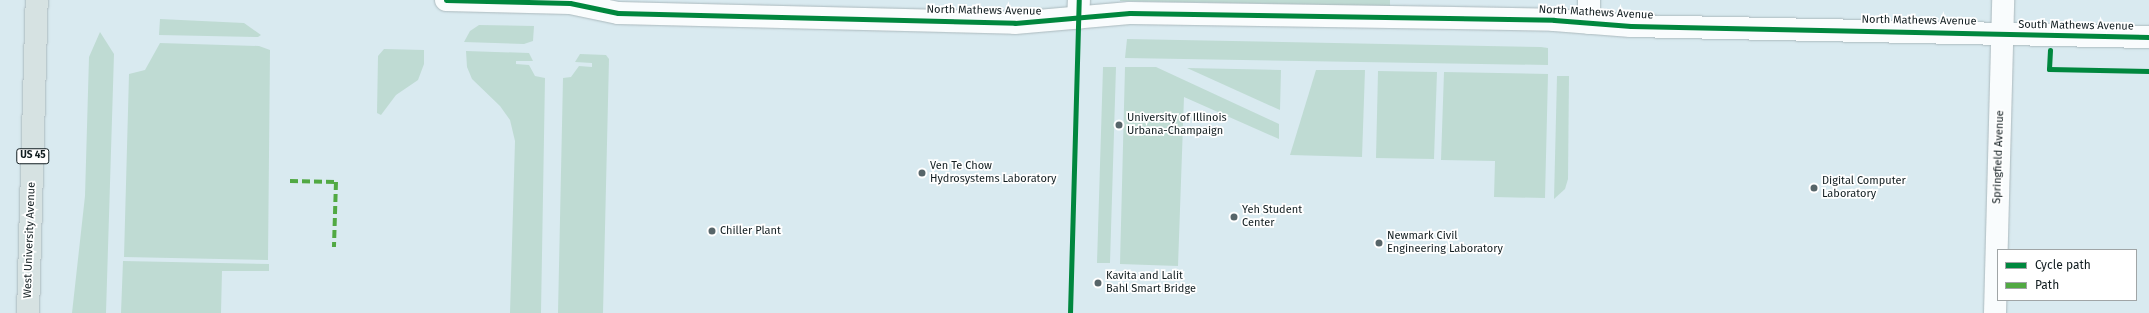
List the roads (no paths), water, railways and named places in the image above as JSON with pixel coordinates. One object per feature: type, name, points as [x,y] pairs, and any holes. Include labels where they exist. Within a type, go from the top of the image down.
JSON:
[{"type":"main road","name":"West University Avenue","points":[[28,313],[37,0]]},
{"type":"street","name":"North Mathews Avenue","points":[[446,0],[570,3],[618,13],[1037,24],[1078,9],[1130,13],[2003,34]]},
{"type":"street","points":[[1589,0],[1589,23]]},
{"type":"street","name":"Springfield Avenue","points":[[1995,313],[2003,0]]},
{"type":"street","name":"South Mathews Avenue","points":[[2003,34],[2149,37]]},
{"type":"place","name":"University of Illinois Urbana-Champaign","points":[[1119,125]]},
{"type":"place","name":"Ven Te Chow Hydrosystems Laboratory","points":[[922,173]]},
{"type":"place","name":"Digital Computer Laboratory","points":[[1814,188]]},
{"type":"place","name":"Yeh Student Center","points":[[1234,217]]},
{"type":"place","name":"Chiller Plant","points":[[712,231]]},
{"type":"place","name":"Newmark Civil Engineering Laboratory","points":[[1379,243]]},
{"type":"place","name":"Kavita and Lalit Bahl Smart Bridge","points":[[1098,283]]}]
